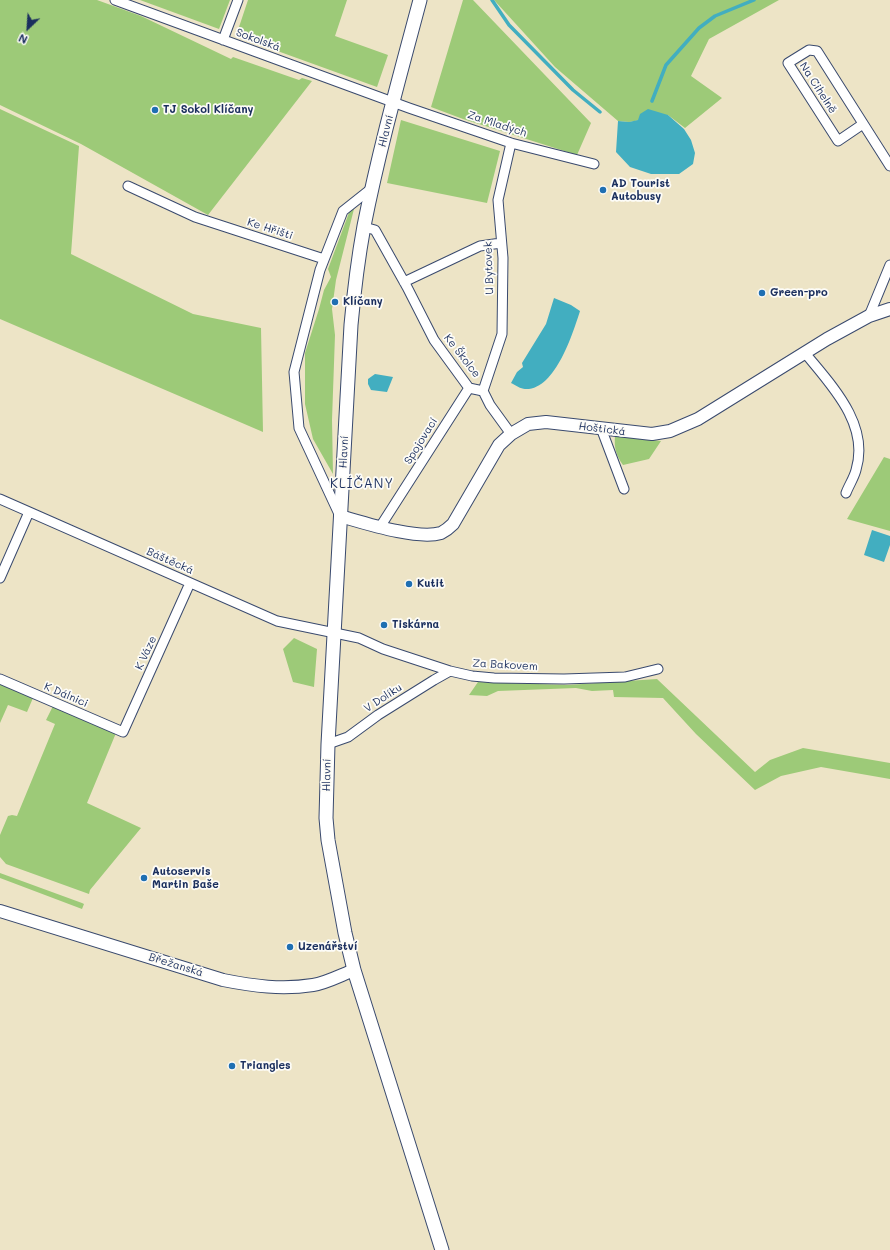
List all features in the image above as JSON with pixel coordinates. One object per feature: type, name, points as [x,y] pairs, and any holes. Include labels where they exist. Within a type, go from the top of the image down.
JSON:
[{"type":"main road","name":"Hlavní","points":[[420,0],[372,188],[356,280],[351,325],[340,516],[326,810],[328,840],[345,933],[354,970],[442,1250]]},
{"type":"street","name":"Sokolská","points":[[115,0],[393,102]]},
{"type":"street","points":[[223,40],[238,0]]},
{"type":"street","name":"Na Cihelně","points":[[864,124],[838,140],[788,63],[809,50],[817,51],[864,124],[890,166]]},
{"type":"street","name":"Za Mladých","points":[[393,102],[511,143],[594,164]]},
{"type":"street","name":"U Bytovek","points":[[483,391],[502,334],[503,258],[498,200],[511,143]]},
{"type":"street","name":"Ke Hřišti","points":[[128,186],[195,218],[324,259]]},
{"type":"street","points":[[340,516],[300,428],[294,372],[324,259],[343,211],[372,188]]},
{"type":"street","name":"Ke Školce","points":[[364,227],[375,230],[434,340],[469,388],[483,391],[490,405],[511,434]]},
{"type":"street","points":[[404,282],[480,246],[501,243]]},
{"type":"street","points":[[869,316],[890,265]]},
{"type":"street","name":"Hoštická","points":[[340,516],[380,527],[426,536],[442,533],[453,524],[499,445],[511,434],[528,424],[546,422],[652,434],[670,431],[698,419],[805,352],[869,316],[890,309]]},
{"type":"street","points":[[805,352],[842,399],[853,423],[858,440],[856,470],[846,493]]},
{"type":"street","name":"Spojovací","points":[[380,527],[469,388]]},
{"type":"street","points":[[601,428],[624,489]]},
{"type":"street","name":"Báštěcká","points":[[0,499],[276,621],[334,633]]},
{"type":"street","points":[[0,578],[29,512]]},
{"type":"street","name":"K Váze","points":[[123,732],[190,583]]},
{"type":"street","name":"Za Bakovem","points":[[334,633],[359,638],[383,649],[450,671],[472,676],[494,678],[564,679],[625,678],[658,669]]},
{"type":"street","name":"V Dolíku","points":[[328,744],[348,737],[378,715],[450,671]]},
{"type":"street","name":"K Dálnici","points":[[0,679],[123,732]]},
{"type":"street","name":"Břežanská","points":[[0,911],[223,980],[241,984],[277,988],[314,985],[354,970]]},
{"type":"green space","points":[[0,0],[97,0],[141,16],[231,59],[233,57],[299,80],[302,78],[312,81],[208,215],[81,144],[0,105]]},
{"type":"green space","points":[[140,0],[230,0],[219,29]]},
{"type":"green space","points":[[248,0],[347,0],[335,36],[388,55],[377,87],[236,36]]},
{"type":"green space","points":[[463,0],[473,0],[591,123],[577,155],[463,119],[431,107]]},
{"type":"green space","points":[[494,0],[779,0],[709,39],[691,76],[722,98],[685,128],[668,115],[629,122],[618,121],[555,67]]},
{"type":"green space","points":[[0,109],[79,146],[71,254],[193,314],[261,328],[263,432],[0,319]]},
{"type":"green space","points":[[401,120],[500,151],[487,203],[387,183]]},
{"type":"green space","points":[[354,209],[336,280],[332,309],[335,335],[332,420],[333,474],[313,439],[305,404],[305,353],[324,290],[331,277],[328,269],[350,210]]},
{"type":"green space","points":[[615,436],[661,441],[649,459],[623,465],[616,451]]},
{"type":"green space","points":[[884,457],[890,459],[890,531],[847,519]]},
{"type":"green space","points":[[294,638],[317,649],[314,687],[293,682],[283,649]]},
{"type":"green space","points":[[657,679],[755,772],[770,760],[803,748],[890,763],[890,779],[821,767],[781,776],[755,790],[696,734],[663,698],[614,697],[613,690],[592,691],[576,688],[498,691],[487,696],[469,695],[478,682],[568,685]]},
{"type":"green space","points":[[0,684],[33,698],[27,712],[8,705],[0,723]]},
{"type":"green space","points":[[53,706],[116,733],[87,803],[141,828],[90,890],[89,894],[6,864],[0,857],[0,835],[8,816],[17,816],[55,724],[46,720]]},
{"type":"green space","points":[[0,873],[82,903],[84,904],[82,909],[0,878]]},
{"type":"water","points":[[648,109],[668,115],[684,129],[691,140],[695,153],[693,164],[679,174],[651,174],[630,167],[616,152],[618,121],[629,122],[638,120],[640,114]]},
{"type":"water","points":[[554,298],[571,305],[580,311],[573,333],[554,371],[545,381],[536,387],[525,389],[522,388],[511,383],[517,372],[523,367],[522,363],[546,324]]},
{"type":"water","points":[[375,374],[393,377],[387,392],[371,390],[368,384],[368,379]]},
{"type":"water","points":[[872,530],[890,536],[890,545],[884,562],[864,555]]},
{"type":"waterway","points":[[492,0],[509,25],[573,90],[600,112]]},
{"type":"waterway","points":[[652,101],[666,65],[699,28],[715,16],[754,0]]},
{"type":"place","name":"TJ Sokol Klíčany","points":[[155,110]]},
{"type":"place","name":"AD Tourist Autobusy","points":[[603,190]]},
{"type":"place","name":"Green-pro","points":[[762,293]]},
{"type":"place","name":"Klíčany","points":[[335,302]]},
{"type":"place","name":"Kutit","points":[[409,584]]},
{"type":"place","name":"Tiskárna","points":[[384,625]]},
{"type":"place","name":"Autoservis Martin Baše","points":[[144,878]]},
{"type":"place","name":"Uzenářství","points":[[290,947]]},
{"type":"place","name":"Triangles","points":[[232,1066]]},
{"type":"district","name":"KLÍČANY","points":[[362,484]]}]
